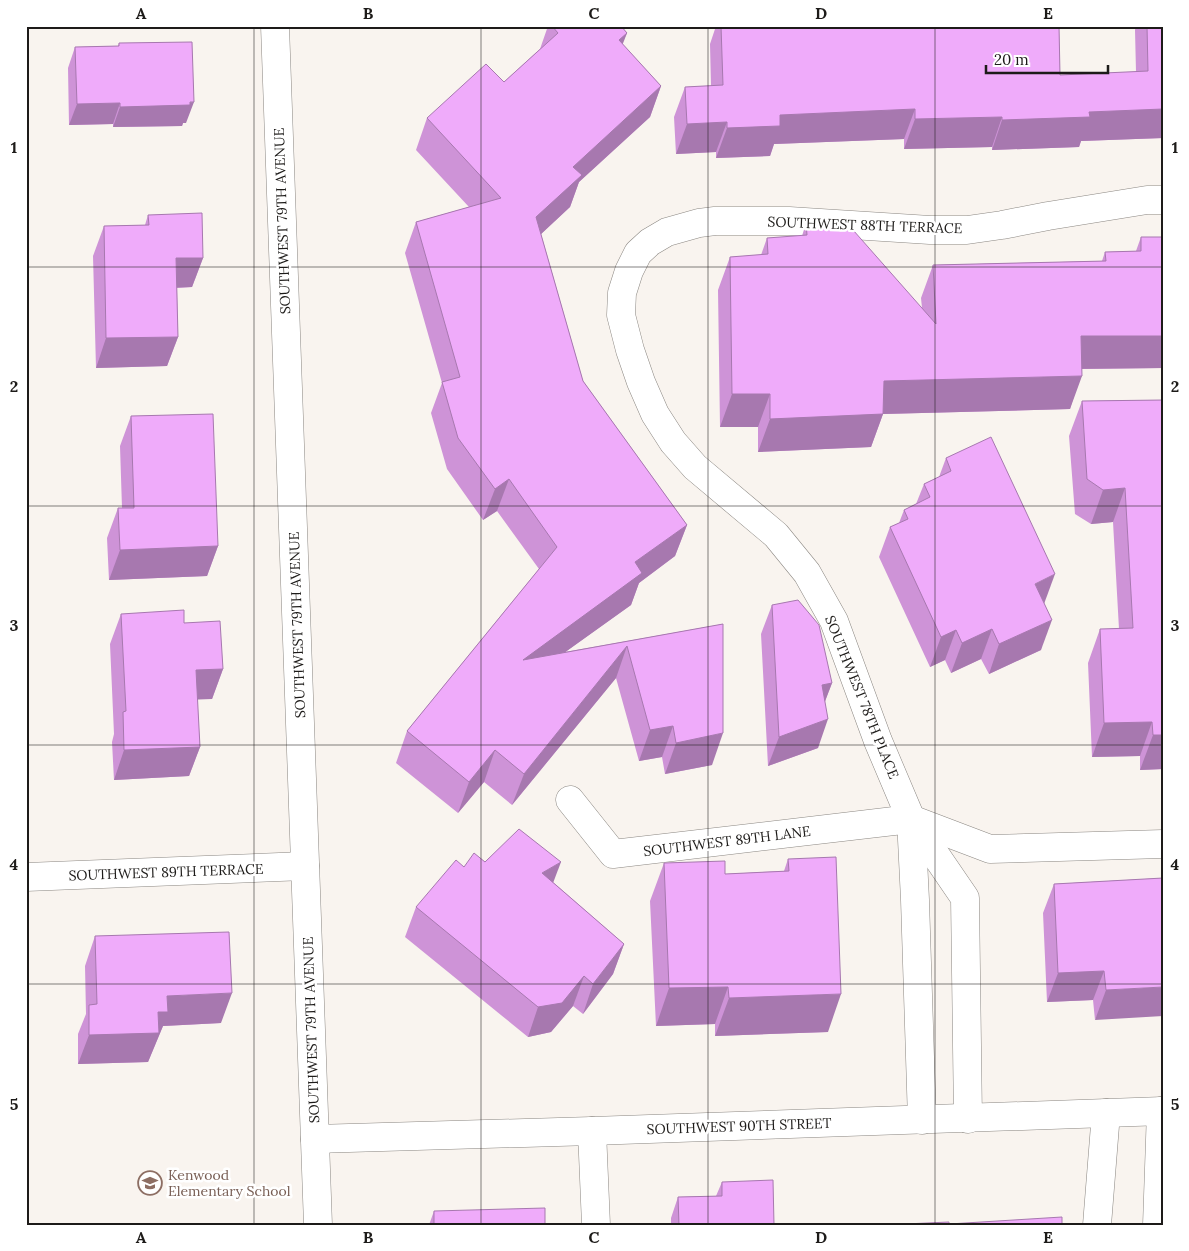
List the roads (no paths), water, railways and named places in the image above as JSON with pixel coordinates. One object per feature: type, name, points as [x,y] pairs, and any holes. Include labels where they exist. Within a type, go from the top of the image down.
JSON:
[{"type":"street","name":"SOUTHWEST 79TH AVENUE","points":[[275,26],[318,1225]]},
{"type":"street","name":"SOUTHWEST 88TH TERRACE","points":[[621,315],[622,293],[629,271],[638,253],[650,242],[667,232],[699,223],[715,221],[789,221],[930,230],[967,230],[1002,226],[1048,216],[1147,200],[1163,200]]},
{"type":"street","name":"SOUTHWEST 78TH PLACE","points":[[621,315],[641,382],[655,414],[673,442],[696,467],[776,535],[811,581],[834,621],[878,741],[911,819]]},
{"type":"street","name":"SOUTHWEST 89TH LANE","points":[[570,800],[613,854],[911,819],[990,849],[1163,844]]},
{"type":"street","points":[[911,819],[965,898],[968,1119]]},
{"type":"street","points":[[911,819],[916,909],[922,1120]]},
{"type":"street","name":"SOUTHWEST 89TH TERRACE","points":[[26,877],[306,866]]},
{"type":"street","points":[[1157,1225],[1162,1111]]},
{"type":"street","name":"SOUTHWEST 90TH STREET","points":[[315,1139],[968,1119],[1162,1111]]},
{"type":"street","points":[[1097,1225],[1106,1114]]},
{"type":"street","points":[[592,1131],[596,1225]]},
{"type":"place","name":"Kenwood Elementary School","points":[[150,1183]]}]
